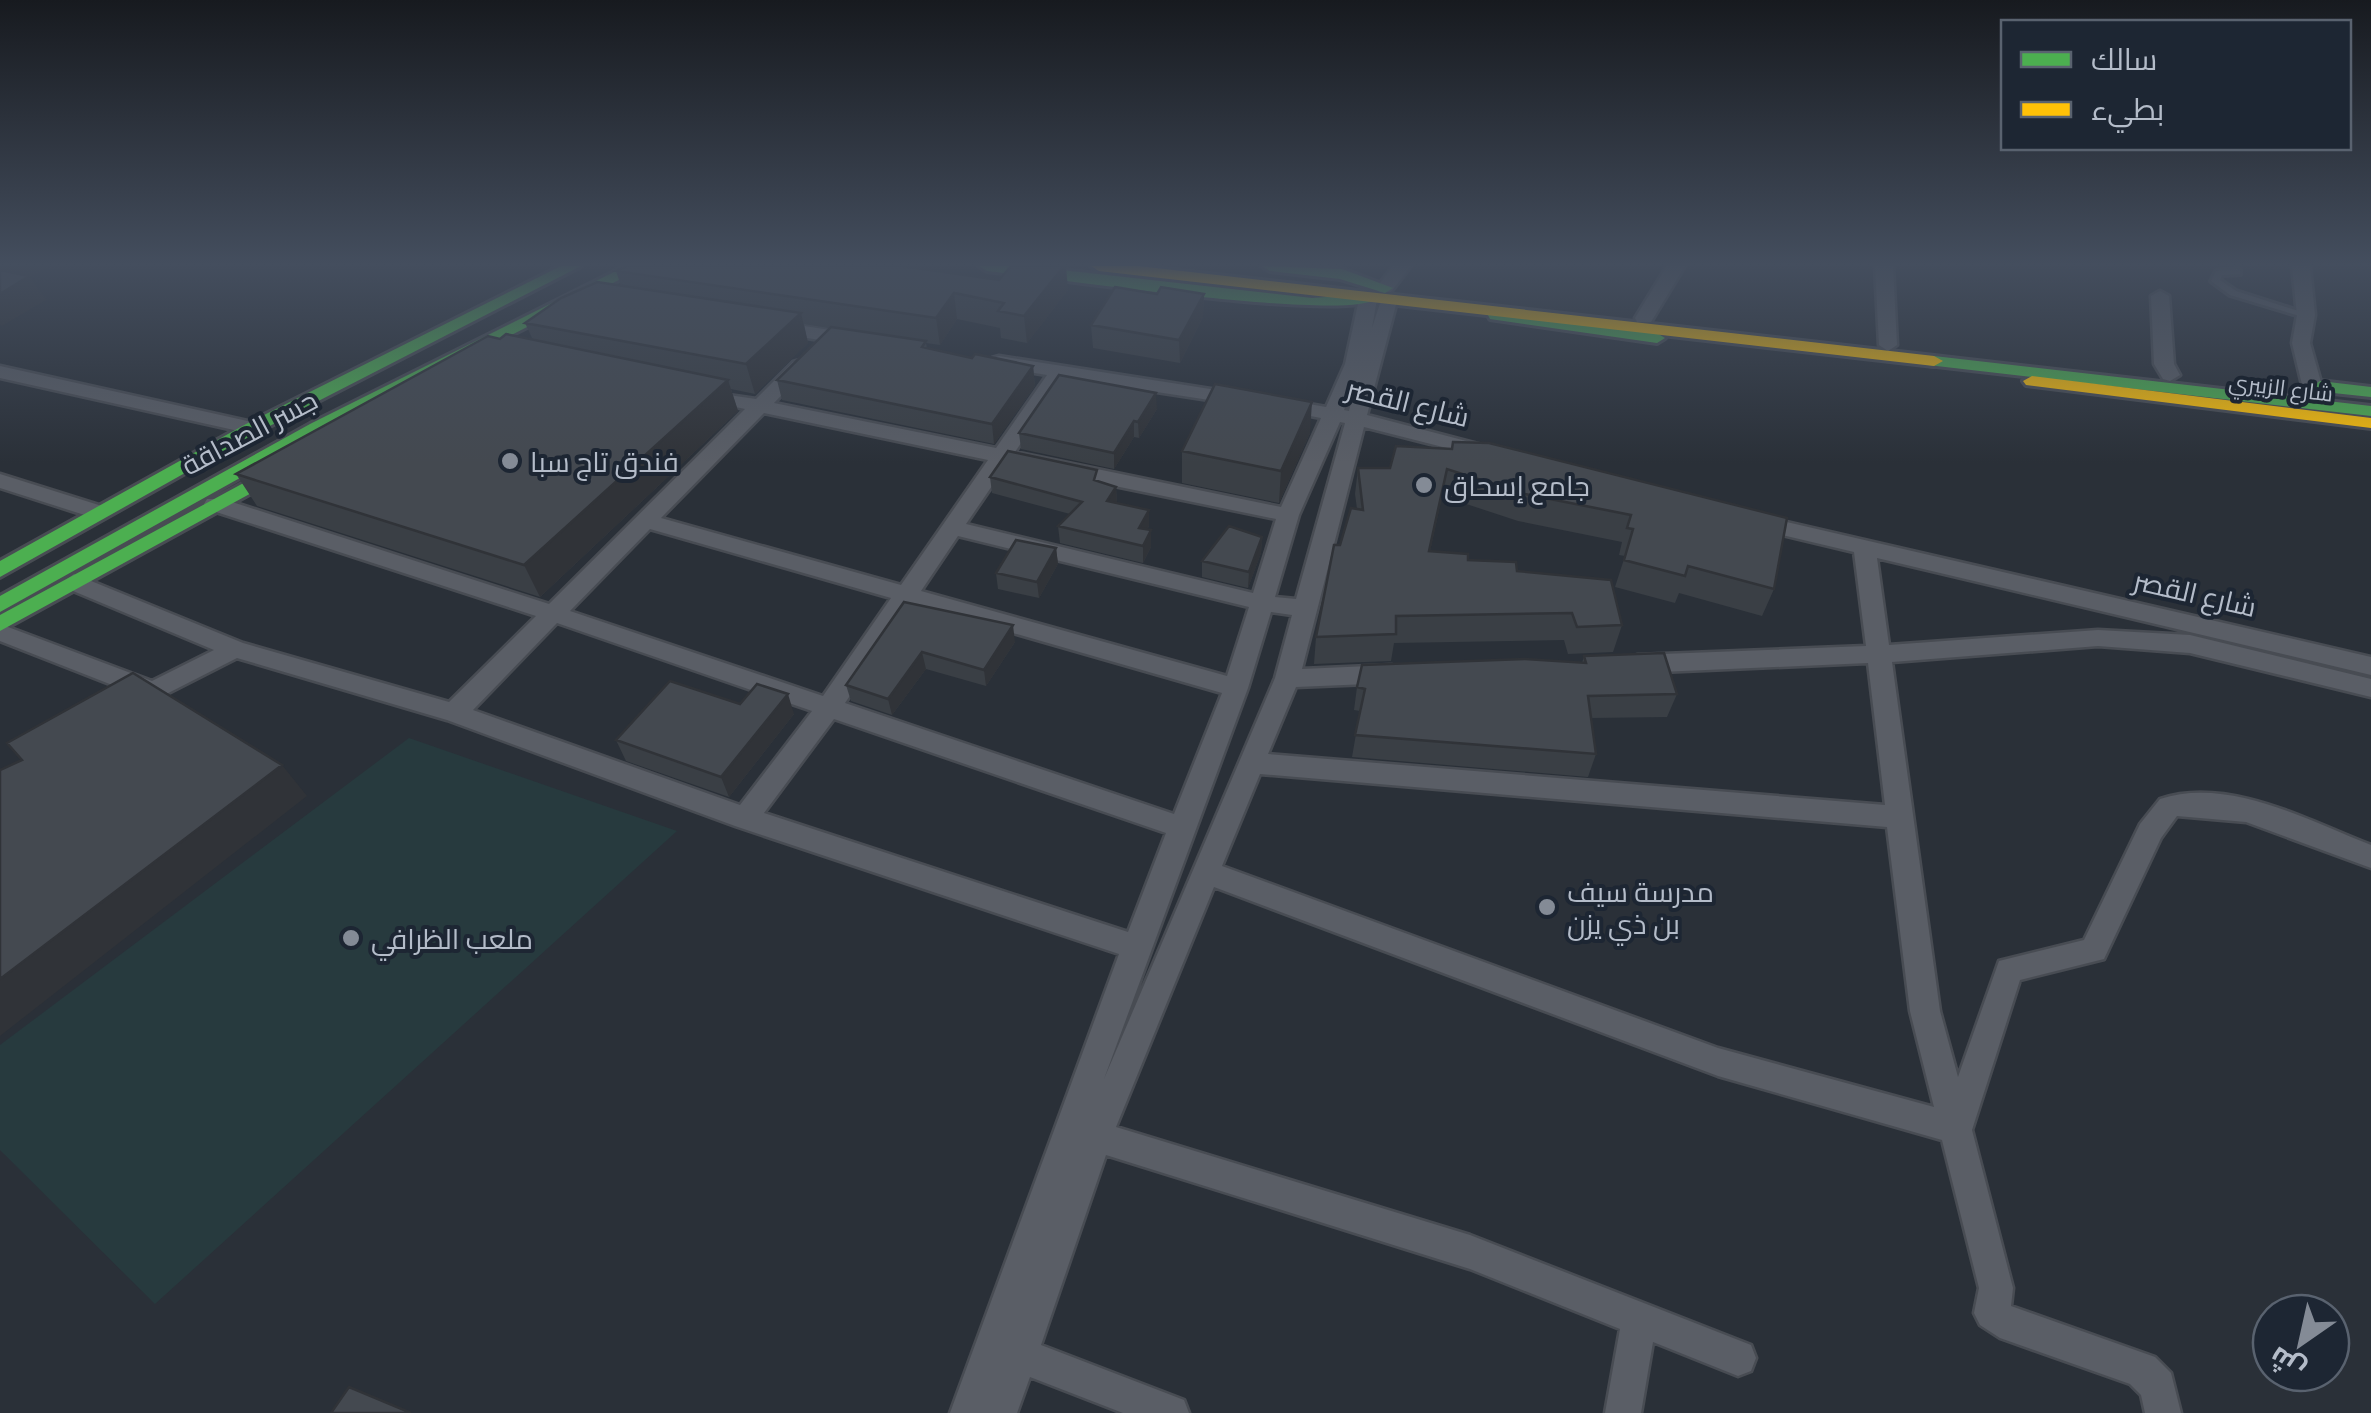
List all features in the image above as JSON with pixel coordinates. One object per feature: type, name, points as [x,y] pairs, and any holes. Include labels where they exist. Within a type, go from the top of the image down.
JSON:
[{"type":"main road","points":[[0,570],[252,428],[442,332]]},
{"type":"main road","name":"جسر الصداقة","points":[[0,588],[472,332]]},
{"type":"main road","name":"جسر الصداقة","points":[[0,605],[127,531],[502,332]]},
{"type":"main road","points":[[0,628],[214,504],[547,332]]},
{"type":"main road","name":"شارع الزبيري","points":[[1598,332],[2371,422]]},
{"type":"main road","name":"شارع الزبيري","points":[[1667,332],[2371,411]]},
{"type":"main road","name":"شارع الزبيري","points":[[1770,332],[2314,393],[2371,396]]},
{"type":"street","points":[[804,332],[868,342]]},
{"type":"street","points":[[999,1413],[1096,1136],[1287,678],[1307,608],[1354,364],[1366,332]]},
{"type":"street","points":[[1887,332],[1888,345]]},
{"type":"street","points":[[2162,332],[2164,364],[2170,375]]},
{"type":"street","points":[[2303,332],[2301,343],[2314,393]]},
{"type":"street","points":[[454,712],[830,336]]},
{"type":"street","name":"شارع القصر","points":[[983,359],[1346,416],[1509,458]]},
{"type":"street","points":[[745,818],[828,708],[1060,371]]},
{"type":"street","points":[[0,372],[252,428]]},
{"type":"street","points":[[686,391],[1288,516]]},
{"type":"street","points":[[968,1413],[1136,947],[1236,688],[1288,516],[1346,416]]},
{"type":"street","points":[[0,481],[97,512]]},
{"type":"street","points":[[214,504],[552,613],[1184,828]]},
{"type":"street","name":"شارع القصر","points":[[1734,516],[1864,550],[2371,666]]},
{"type":"street","points":[[646,521],[904,598],[1236,688]]},
{"type":"street","points":[[953,528],[1264,604],[1307,608]]},
{"type":"street","points":[[1864,550],[1925,1012],[1996,1288],[1992,1313],[2000,1320],[2142,1370],[2158,1386],[2164,1413]]},
{"type":"street","points":[[74,582],[235,648],[454,712],[745,818],[1136,947]]},
{"type":"street","points":[[2096,601],[2098,638]]},
{"type":"street","points":[[0,628],[152,692]]},
{"type":"street","name":"شارع القصر","points":[[1604,665],[1880,654],[2098,638],[2190,644],[2371,688]]},
{"type":"street","points":[[101,719],[235,648]]},
{"type":"street","points":[[1287,678],[1426,672]]},
{"type":"street","points":[[1252,762],[1901,817]]},
{"type":"street","points":[[1956,1129],[2010,970],[2094,950],[2150,832],[2170,806],[2203,801],[2255,814],[2371,857]]},
{"type":"street","points":[[1206,872],[1718,1062],[1956,1129]]},
{"type":"street","points":[[1096,1136],[1470,1252],[1738,1358]]},
{"type":"street","points":[[1623,1413],[1639,1322]]},
{"type":"street","points":[[1021,1356],[1171,1413]]},
{"type":"green space","name":"ملعب الظرافي","points":[[409,738],[677,831],[155,1304],[0,1150],[0,1045]]},
{"type":"building","points":[[573,332],[781,332],[746,364]]},
{"type":"building","points":[[826,332],[865,332],[926,341],[922,347],[1033,366],[992,424],[777,380]]},
{"type":"building","points":[[1132,332],[1183,332],[1179,340]]},
{"type":"building","name":"فندق تاج سبا","points":[[506,334],[728,380],[524,565],[236,474],[488,336],[500,339]]},
{"type":"building","points":[[1059,375],[1156,393],[1114,453],[1019,433]]},
{"type":"building","points":[[1215,384],[1312,402],[1281,471],[1182,451]]},
{"type":"building","points":[[1453,442],[1489,443],[1787,518],[1774,589],[1688,566],[1685,576],[1624,560],[1633,529],[1627,528],[1631,515],[1525,494],[1447,469],[1429,551],[1468,554],[1468,560],[1516,562],[1517,571],[1611,580],[1622,625],[1577,627],[1572,613],[1396,616],[1396,634],[1316,637],[1334,545],[1340,545],[1351,508],[1363,510],[1358,468],[1390,468],[1396,446],[1452,449]]},
{"type":"building","points":[[1008,451],[1097,470],[1094,480],[1116,487],[1107,501],[1149,510],[1139,528],[1151,530],[1143,546],[1058,526],[1082,502],[990,477]]},
{"type":"building","points":[[1229,526],[1262,537],[1249,572],[1202,561]]},
{"type":"building","points":[[1016,540],[1056,548],[1037,582],[996,573]]},
{"type":"building","points":[[904,602],[1013,625],[984,670],[922,652],[888,699],[846,685]]},
{"type":"building","points":[[1664,653],[1677,694],[1588,696],[1596,754],[1355,735],[1365,689],[1357,687],[1362,665],[1525,659],[1586,663],[1584,656]]},
{"type":"building","points":[[133,673],[282,765],[0,979],[0,770],[22,760],[7,743]]},
{"type":"building","points":[[670,681],[740,704],[757,684],[788,694],[721,777],[616,740]]},
{"type":"building","points":[[349,1387],[411,1413],[331,1413]]},
{"type":"traffic: fast","points":[[0,570],[252,428],[442,332]]},
{"type":"traffic: fast","points":[[0,605],[316,428],[507,332]]},
{"type":"traffic: fast","points":[[1615,332],[1657,338]]},
{"type":"traffic: fast","points":[[1934,361],[2371,411]]},
{"type":"traffic: fast","points":[[2314,393],[2320,386],[2371,392]]},
{"type":"traffic: fast","points":[[0,624],[288,465]]},
{"type":"traffic: slow","points":[[1679,332],[1934,361]]},
{"type":"traffic: slow","points":[[2032,381],[2371,423]]},
{"type":"place","name":"فندق تاج سبا","points":[[510,461]]},
{"type":"place","name":"جامع إسحاق","points":[[1424,485]]},
{"type":"place","name":"مدرسة سيف بن ذي يزن","points":[[1547,907]]},
{"type":"place","name":"ملعب الظرافي","points":[[351,938]]}]
